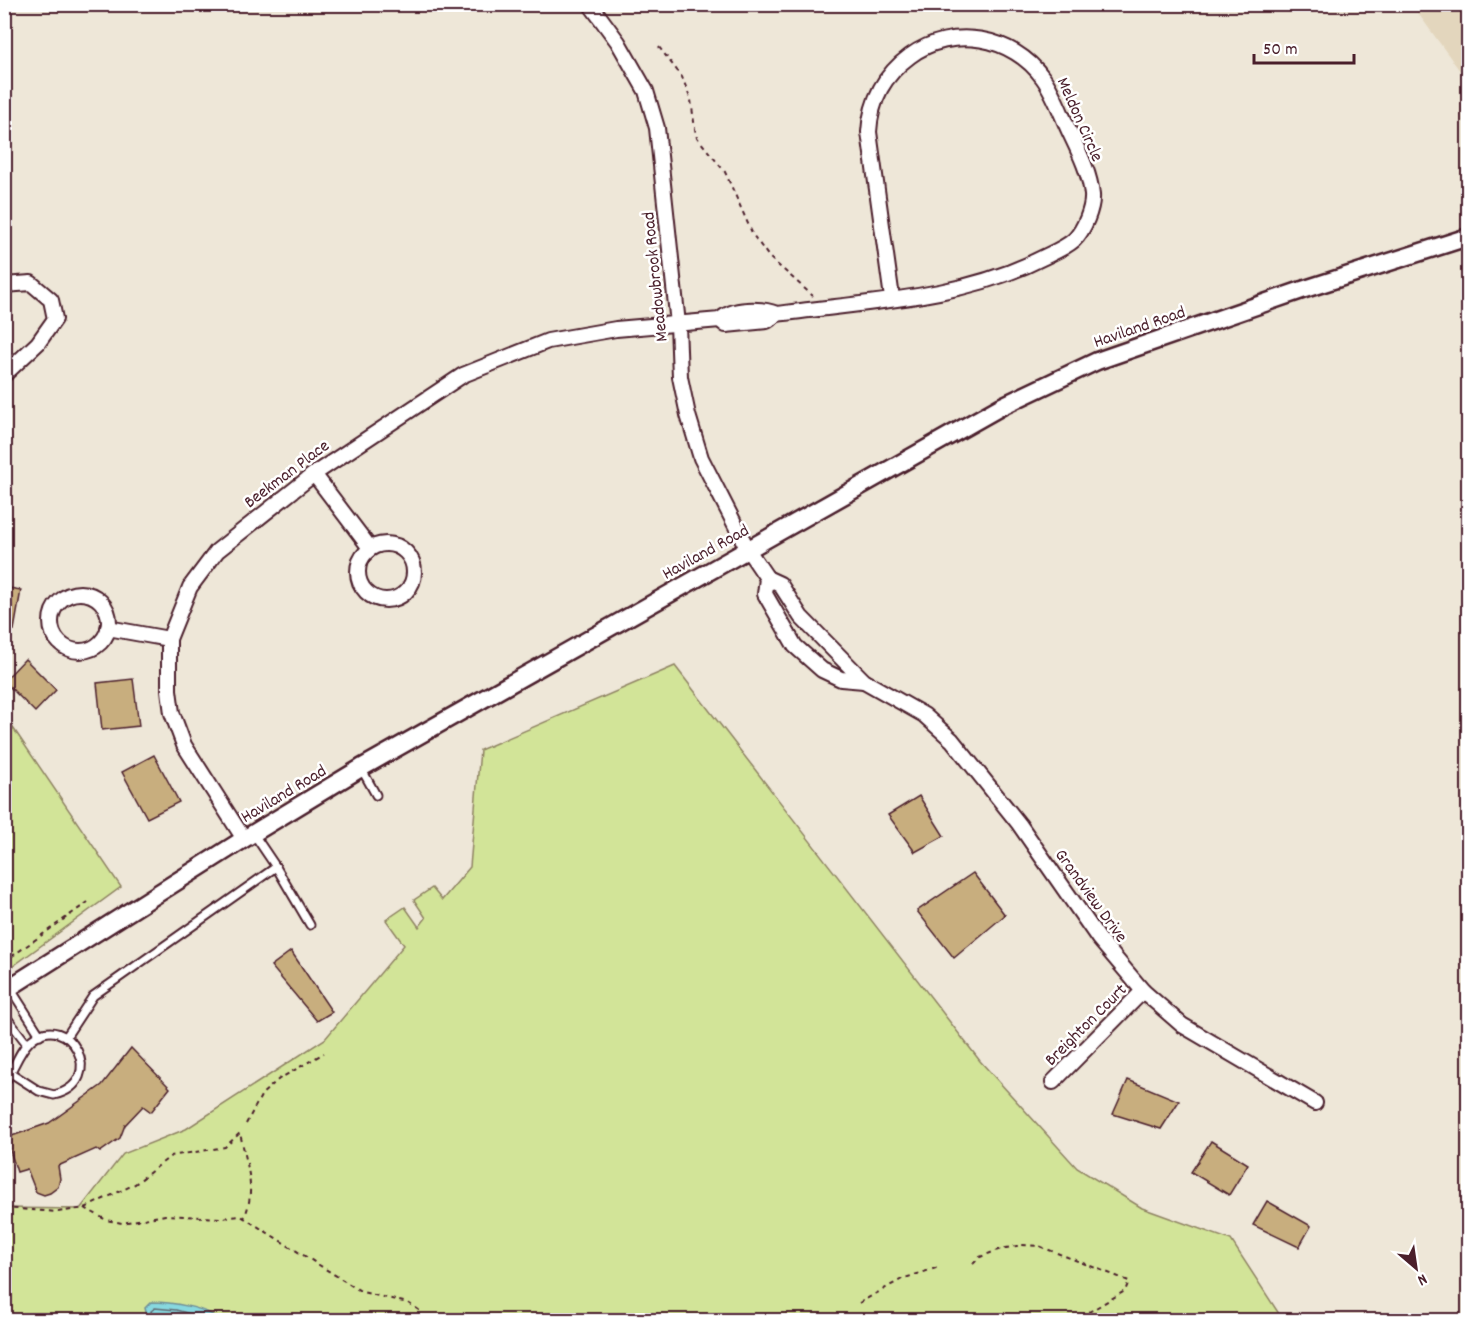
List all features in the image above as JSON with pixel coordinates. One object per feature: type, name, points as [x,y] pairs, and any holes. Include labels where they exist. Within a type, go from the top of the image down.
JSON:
[{"type":"street","name":"Meadowbrook Road","points":[[590,4],[618,42],[646,91],[654,118],[678,324],[680,377],[688,415],[701,458],[748,550],[767,578]]},
{"type":"street","name":"Meldon Circle","points":[[678,324],[720,320],[726,314],[765,309],[777,314],[892,298],[934,295],[999,276],[1058,250],[1073,240],[1084,226],[1093,196],[1080,155],[1043,78],[1021,55],[994,40],[953,38],[916,52],[895,67],[882,83],[870,109],[869,132],[892,298]]},
{"type":"street","name":"Haviland Road","points":[[7,989],[248,836],[361,768],[1002,406],[1097,362],[1323,283],[1468,237]]},
{"type":"street","points":[[4,285],[31,283],[51,300],[55,319],[38,343],[4,375]]},
{"type":"street","name":"Beekman Place","points":[[248,836],[214,794],[177,729],[169,690],[169,639],[190,587],[217,551],[314,474],[463,375],[548,341],[616,329],[678,324]]},
{"type":"street","points":[[314,474],[370,548]]},
{"type":"street","points":[[392,543],[410,555],[414,566],[414,577],[402,596],[392,600],[381,600],[370,596],[362,588],[358,578],[358,566],[362,556],[370,548],[392,543]]},
{"type":"street","name":"Grandview Drive","points":[[864,681],[841,679],[822,670],[795,646],[765,594],[767,578],[780,584],[801,617],[864,681],[924,715],[952,740],[986,780],[1100,939],[1143,991],[1182,1025],[1315,1103]]},
{"type":"street","points":[[75,593],[87,594],[97,598],[105,606],[109,617],[108,628],[103,639],[95,646],[84,650],[73,650],[55,637],[51,626],[52,615],[57,605],[65,597],[75,593]]},
{"type":"street","points":[[108,628],[169,639]]},
{"type":"street","name":"Breighton Court","points":[[1053,1082],[1143,991]]},
{"type":"lane","points":[[361,768],[376,795]]},
{"type":"lane","points":[[248,836],[276,867],[310,925]]},
{"type":"lane","points":[[66,1037],[93,996],[276,867]]},
{"type":"lane","points":[[7,989],[40,1035]]},
{"type":"lane","points":[[4,1014],[27,1044]]},
{"type":"lane","points":[[4,1084],[27,1044],[40,1035],[52,1033],[66,1037],[77,1050],[82,1069],[69,1090],[54,1095],[46,1094],[11,1073]]},
{"type":"path","points":[[659,47],[682,77],[691,100],[696,136],[725,172],[753,235],[769,257],[813,296]]},
{"type":"path","points":[[4,962],[88,902]]},
{"type":"path","points":[[246,1125],[262,1094],[279,1079],[324,1053]]},
{"type":"path","points":[[4,1208],[58,1212],[84,1208],[135,1185],[171,1156],[225,1147],[240,1133],[252,1202],[244,1218]]},
{"type":"path","points":[[84,1208],[106,1220],[122,1223],[165,1215],[220,1218],[241,1216],[362,1292],[408,1303],[422,1312]]},
{"type":"path","points":[[973,1264],[980,1257],[1001,1249],[1022,1245],[1039,1246],[1129,1281],[1125,1291],[1075,1320]]},
{"type":"path","points":[[859,1303],[902,1279],[939,1267]]},
{"type":"shaded area","points":[[1412,5],[1468,5],[1468,82]]},
{"type":"green space","points":[[675,666],[980,1061],[1077,1168],[1142,1208],[1231,1240],[1283,1320],[5,1320],[5,1208],[80,1209],[123,1154],[186,1129],[325,1039],[404,945],[386,920],[405,907],[419,927],[426,918],[414,900],[432,888],[442,900],[470,867],[480,750]]},
{"type":"green space","points":[[5,716],[121,887],[4,972]]},
{"type":"water","points":[[151,1302],[177,1304],[197,1309],[219,1320],[148,1320],[145,1308]]},
{"type":"building","points":[[4,587],[21,590],[14,630],[4,628]]},
{"type":"building","points":[[25,659],[56,690],[35,712],[4,681]]},
{"type":"building","points":[[133,679],[139,726],[102,730],[97,683]]},
{"type":"building","points":[[154,755],[179,802],[147,818],[122,772]]},
{"type":"building","points":[[919,796],[944,836],[915,852],[888,815]]},
{"type":"building","points":[[973,873],[1005,915],[954,958],[917,911]]},
{"type":"building","points":[[291,951],[332,1012],[317,1021],[271,966]]},
{"type":"building","points":[[131,1048],[170,1088],[151,1112],[143,1106],[125,1125],[120,1138],[100,1152],[96,1149],[58,1166],[60,1179],[58,1187],[44,1195],[36,1192],[27,1169],[17,1172],[6,1138],[49,1123],[102,1085]]},
{"type":"building","points":[[1128,1080],[1179,1101],[1161,1129],[1113,1114]]},
{"type":"building","points":[[1211,1141],[1248,1164],[1229,1195],[1191,1172]]},
{"type":"building","points":[[1267,1201],[1311,1226],[1299,1247],[1253,1225]]}]
